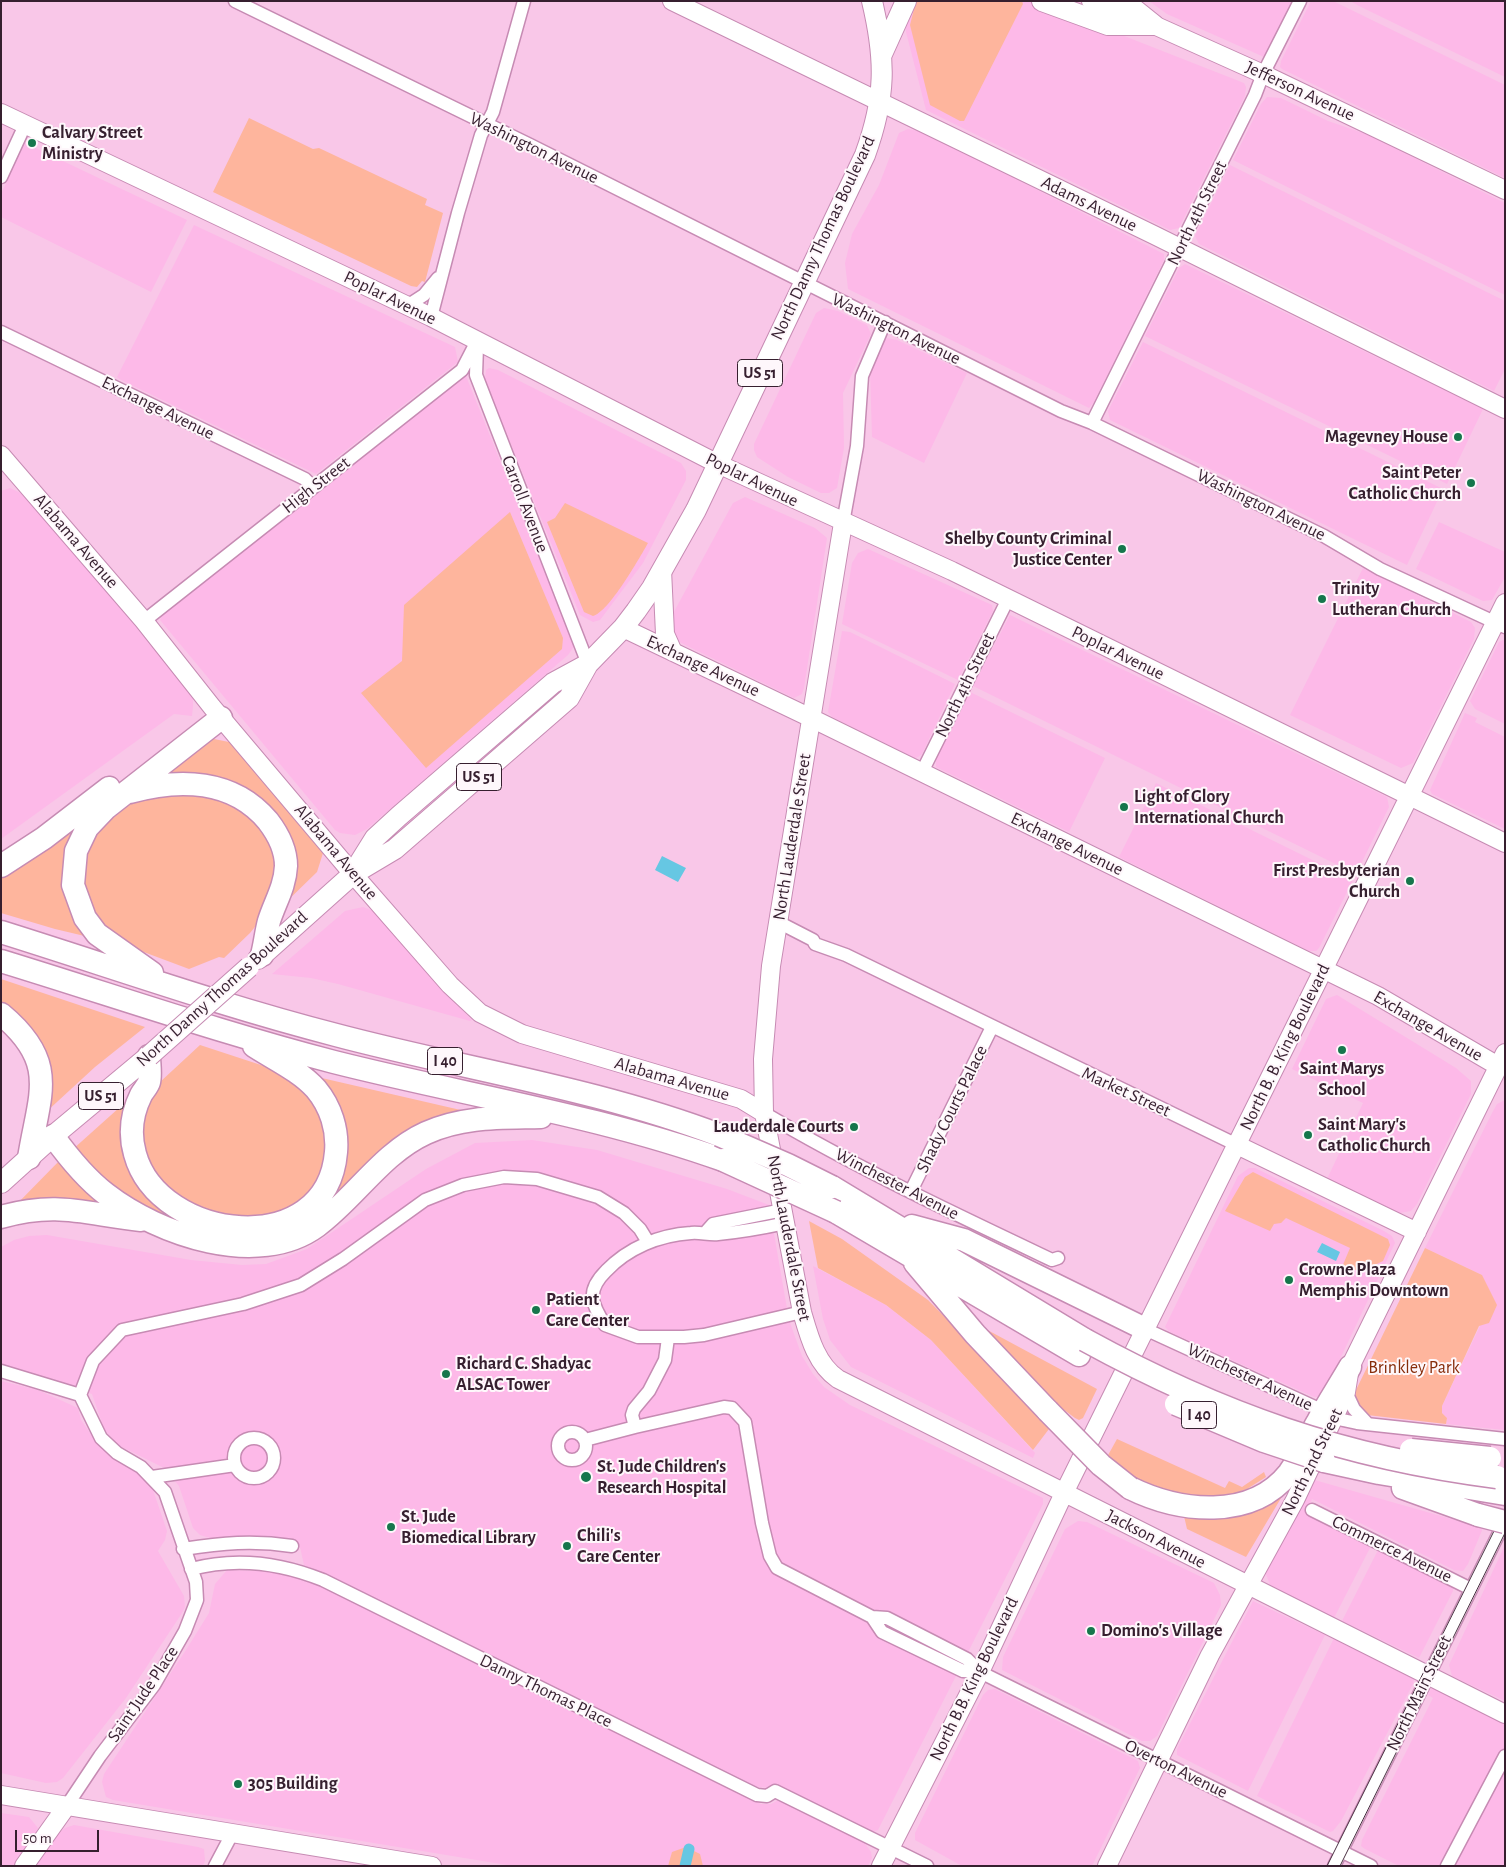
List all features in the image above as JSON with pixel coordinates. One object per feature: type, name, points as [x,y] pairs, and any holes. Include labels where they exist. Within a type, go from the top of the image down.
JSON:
[{"type":"highway","points":[[171,986],[97,934],[85,918],[76,896],[74,862],[80,840],[95,819],[216,712]]},
{"type":"highway","points":[[1,866],[44,838],[216,712]]},
{"type":"highway","points":[[124,793],[167,784],[204,785],[228,791],[248,803],[264,817],[282,845],[286,864],[283,886],[269,920],[256,961]]},
{"type":"highway","name":"I 40","points":[[1,932],[336,1036],[632,1105],[719,1135],[788,1164],[832,1187],[885,1218],[1082,1347],[1144,1390],[1209,1420],[1264,1441],[1505,1478]]},
{"type":"highway","name":"I 40","points":[[1,961],[236,1034],[334,1062],[632,1130],[723,1160],[836,1212],[1082,1347]]},
{"type":"highway","points":[[1,1014],[25,1036],[40,1066],[41,1098],[34,1121],[29,1158]]},
{"type":"highway","points":[[149,1056],[149,1082],[136,1106],[132,1134],[135,1156],[145,1176],[169,1201],[197,1216],[240,1227],[269,1227],[295,1217],[322,1193],[334,1167],[337,1142],[335,1128],[324,1100],[306,1080],[236,1034]]},
{"type":"highway","points":[[53,1136],[70,1161],[94,1184],[120,1204],[149,1221],[186,1234],[221,1243],[250,1246],[284,1242],[316,1227],[391,1156],[425,1133],[457,1122],[478,1118],[574,1116]]},
{"type":"highway","points":[[1,1217],[23,1211],[60,1208],[149,1221]]},
{"type":"highway","points":[[885,1218],[964,1240],[1145,1329]]},
{"type":"highway","points":[[902,1249],[975,1334],[1101,1465],[1130,1488],[1163,1502],[1192,1508],[1224,1506],[1265,1492],[1288,1473],[1329,1414],[1350,1367]]},
{"type":"highway","points":[[1320,1451],[1505,1459]]},
{"type":"highway","points":[[1320,1451],[1478,1515],[1505,1521]]},
{"type":"highway","name":"I 40","points":[[1320,1451],[1389,1475],[1505,1494]]},
{"type":"main road","name":"North Danny Thomas Boulevard","points":[[1,1183],[53,1136],[149,1056],[353,874],[375,838],[399,816],[553,682],[588,664],[623,628],[649,594],[718,464],[740,414],[865,155],[880,103],[882,54],[872,1]]},
{"type":"main road","points":[[882,54],[906,1]]},
{"type":"main road","points":[[1042,1],[1108,25],[1154,25]]},
{"type":"main road","points":[[1124,1],[1154,25]]},
{"type":"street","name":"Washington Avenue","points":[[235,1],[487,124],[1061,411],[1092,423],[1324,536],[1380,569],[1500,624]]},
{"type":"street","points":[[431,317],[440,276],[481,135],[493,112],[524,1]]},
{"type":"street","name":"Adams Avenue","points":[[672,1],[1181,248],[1505,408]]},
{"type":"street","name":"Jefferson Avenue","points":[[1091,1],[1154,25],[1262,74],[1505,190]]},
{"type":"street","name":"North 4th Street","points":[[1092,423],[1181,248],[1255,94],[1262,74],[1300,1]]},
{"type":"street","name":"Poplar Avenue","points":[[1,113],[431,317],[718,464],[1008,599],[1505,843]]},
{"type":"street","points":[[1,178],[25,125]]},
{"type":"street","points":[[407,306],[430,289],[440,276]]},
{"type":"street","name":"North Lauderdale Street","points":[[817,1354],[802,1312],[764,1112],[763,1059],[765,1022],[778,922],[842,523],[857,446],[862,376],[885,322]]},
{"type":"street","name":"Exchange Avenue","points":[[1,332],[305,479],[313,487]]},
{"type":"street","name":"High Street","points":[[144,621],[462,370],[477,341]]},
{"type":"street","name":"Carroll Avenue","points":[[477,341],[476,375],[588,664]]},
{"type":"street","name":"Alabama Avenue","points":[[4,463],[144,621],[216,712],[353,874],[450,985],[480,1013],[499,1024],[564,1047],[741,1099],[764,1112]]},
{"type":"street","points":[[662,570],[666,634],[673,652]]},
{"type":"street","name":"North 4th Street","points":[[922,772],[1008,599]]},
{"type":"street","name":"North B. B. King Boulevard","points":[[1065,1491],[1409,796],[1500,624],[1505,603]]},
{"type":"street","name":"Exchange Avenue","points":[[623,628],[922,772],[1378,996],[1502,1063]]},
{"type":"street","name":"Market Street","points":[[778,922],[813,940],[815,944],[830,952],[836,951],[1417,1232]]},
{"type":"street","name":"Shady Courts Palace","points":[[911,1191],[992,1027]]},
{"type":"street","name":"North 2nd Street","points":[[1107,1866],[1158,1760],[1295,1500],[1329,1414],[1346,1392],[1350,1367],[1502,1063]]},
{"type":"street","name":"Winchester Avenue","points":[[764,1112],[807,1138],[911,1191],[1052,1260],[1058,1258]]},
{"type":"street","points":[[1,1371],[80,1395],[93,1360],[122,1330],[244,1304],[301,1285],[343,1259],[425,1200],[463,1185],[504,1177],[537,1179],[590,1195],[624,1213],[640,1229],[648,1242]]},
{"type":"street","points":[[785,1217],[714,1224],[704,1233],[689,1233],[648,1242],[620,1258],[597,1280],[593,1286],[592,1302],[605,1325],[638,1338],[704,1335],[802,1312]]},
{"type":"street","name":"Winchester Avenue","points":[[1145,1329],[1329,1414],[1357,1423],[1505,1439]]},
{"type":"street","points":[[585,1440],[635,1428],[632,1415],[634,1409],[649,1391],[666,1360],[668,1338]]},
{"type":"street","name":"Jackson Avenue","points":[[817,1354],[826,1369],[838,1379],[1065,1491],[1248,1586],[1505,1714]]},
{"type":"street","points":[[1346,1392],[1354,1409],[1367,1423]]},
{"type":"street","name":"Saint Jude Place","points":[[66,1807],[100,1756],[154,1685],[185,1632],[197,1600],[196,1582],[183,1549],[165,1492],[138,1465],[118,1453],[102,1438],[80,1395]]},
{"type":"street","name":"Overton Avenue","points":[[635,1428],[724,1407],[732,1408],[745,1422],[762,1523],[770,1556],[777,1568],[872,1618],[882,1632],[962,1672],[980,1672],[1371,1866]]},
{"type":"street","points":[[152,1477],[234,1465]]},
{"type":"street","name":"North B.B. King Boulevard","points":[[881,1866],[980,1672],[1065,1491]]},
{"type":"street","name":"Commerce Avenue","points":[[1312,1510],[1471,1589]]},
{"type":"street","name":"North Main Street","points":[[1334,1866],[1505,1521]]},
{"type":"street","points":[[183,1549],[235,1541],[266,1542],[292,1546]]},
{"type":"street","name":"Danny Thomas Place","points":[[191,1569],[215,1563],[240,1562],[287,1568],[308,1574],[756,1795],[767,1796],[775,1791],[927,1866]]},
{"type":"street","points":[[1447,1866],[1505,1756]]},
{"type":"street","points":[[1,1795],[432,1866]]},
{"type":"street","points":[[24,1866],[66,1807]]},
{"type":"street","points":[[215,1866],[232,1834]]},
{"type":"shaded area","points":[[911,1],[1035,1],[1244,83],[1246,87],[1245,96],[1179,228],[1170,230],[926,110],[906,32],[906,21]]},
{"type":"shaded area","points":[[1149,1],[1292,1],[1264,57],[1167,14]]},
{"type":"shaded area","points":[[1311,1],[1333,1],[1505,85],[1505,178],[1282,69],[1280,67],[1281,61]]},
{"type":"shaded area","points":[[1350,1],[1505,1],[1505,77],[1359,6]]},
{"type":"shaded area","points":[[1267,97],[1281,98],[1328,121],[1366,134],[1505,203],[1505,295],[1233,160],[1261,104]]},
{"type":"shaded area","points":[[908,129],[918,131],[974,158],[1164,254],[1164,260],[1094,402],[1089,408],[848,289],[845,263],[852,234],[879,185],[899,133]]},
{"type":"shaded area","points":[[25,143],[187,220],[151,292],[1,217],[1,194]]},
{"type":"shaded area","points":[[1230,165],[1505,301],[1505,369],[1494,391],[1199,244],[1195,236]]},
{"type":"shaded area","points":[[194,225],[455,347],[458,362],[316,474],[121,380],[117,377]]},
{"type":"shaded area","points":[[1185,264],[1483,409],[1447,484],[1145,336],[1179,268]]},
{"type":"shaded area","points":[[824,308],[838,311],[867,325],[871,334],[843,393],[844,448],[837,488],[829,493],[821,493],[788,477],[757,457],[754,450],[754,444],[816,313]]},
{"type":"shaded area","points":[[887,338],[897,340],[967,373],[924,463],[872,437],[870,370],[881,343]]},
{"type":"shaded area","points":[[1143,342],[1443,489],[1407,565],[1110,420],[1108,411]]},
{"type":"shaded area","points":[[489,368],[498,370],[681,463],[686,471],[686,480],[643,563],[600,620],[593,622],[580,615],[485,380],[486,370]]},
{"type":"shaded area","points":[[466,376],[573,642],[573,648],[568,655],[367,829],[355,835],[340,833],[335,830],[160,620],[163,614]]},
{"type":"shaded area","points":[[10,488],[27,496],[42,513],[193,696],[193,706],[192,716],[174,714],[1,839],[1,491]]},
{"type":"shaded area","points":[[745,497],[815,528],[827,538],[804,688],[802,694],[794,698],[681,643],[676,639],[669,621],[733,503]]},
{"type":"shaded area","points":[[1439,522],[1505,552],[1505,577],[1492,600],[1483,601],[1416,569]]},
{"type":"shaded area","points":[[868,549],[992,605],[993,611],[958,680],[842,624],[852,563],[858,553]]},
{"type":"shaded area","points":[[1363,568],[1471,622],[1475,628],[1474,639],[1413,763],[1401,768],[1290,715]]},
{"type":"shaded area","points":[[1010,615],[1387,797],[1389,807],[1356,874],[973,686]]},
{"type":"shaded area","points":[[842,631],[850,632],[955,684],[922,754],[918,757],[915,758],[832,717],[828,712]]},
{"type":"shaded area","points":[[1505,640],[1505,724],[1475,709],[1470,701],[1499,642]]},
{"type":"shaded area","points":[[970,692],[1105,758],[1069,832],[936,767],[936,759]]},
{"type":"shaded area","points":[[1465,713],[1477,718],[1475,722],[1505,737],[1505,829],[1432,794],[1430,790]]},
{"type":"shaded area","points":[[1156,783],[1353,880],[1316,951],[1309,951],[1119,857]]},
{"type":"shaded area","points":[[363,907],[374,911],[448,996],[472,1020],[338,984],[311,978],[272,974],[345,911]]},
{"type":"shaded area","points":[[1337,995],[1456,1068],[1471,1081],[1471,1094],[1417,1204],[1411,1211],[1400,1213],[1327,1179],[1363,1103],[1292,1069],[1326,999]]},
{"type":"shaded area","points":[[1505,1100],[1505,1430],[1446,1424],[1447,1418],[1442,1413],[1442,1406],[1480,1326],[1482,1275],[1425,1248],[1492,1113],[1497,1104]]},
{"type":"shaded area","name":"St. Jude Children's Research Hospital","points":[[532,1140],[597,1150],[727,1189],[769,1205],[789,1320],[802,1356],[824,1387],[850,1405],[1043,1498],[1043,1504],[878,1830],[872,1832],[784,1790],[752,1786],[304,1565],[300,1547],[281,1540],[256,1537],[210,1538],[200,1535],[193,1528],[179,1486],[164,1468],[118,1445],[104,1429],[92,1394],[1,1364],[1,1247],[14,1240],[29,1236],[47,1235],[191,1260],[242,1265],[266,1264],[307,1249],[426,1169],[475,1143]]},
{"type":"shaded area","points":[[1249,1168],[1255,1168],[1384,1231],[1392,1236],[1395,1243],[1322,1397],[1314,1397],[1170,1332],[1165,1327],[1238,1176]]},
{"type":"shaded area","points":[[813,1266],[886,1305],[931,1340],[1035,1453],[1033,1458],[851,1367],[830,1340],[823,1319]]},
{"type":"shaded area","points":[[1,1381],[38,1390],[78,1408],[81,1420],[95,1440],[117,1461],[139,1472],[152,1487],[167,1531],[165,1540],[158,1551],[184,1596],[185,1607],[182,1613],[126,1698],[63,1778],[57,1782],[46,1783],[1,1773]]},
{"type":"shaded area","points":[[1311,1479],[1483,1528],[1468,1564],[1463,1571],[1454,1570],[1312,1499],[1306,1514],[1371,1546],[1334,1618],[1270,1585],[1266,1574]]},
{"type":"shaded area","points":[[1078,1521],[1087,1522],[1214,1583],[1220,1595],[1221,1605],[1157,1736],[1150,1741],[1142,1741],[1002,1670],[1003,1657],[1065,1529]]},
{"type":"shaded area","points":[[1505,1545],[1505,1701],[1452,1676],[1449,1665]]},
{"type":"shaded area","points":[[1379,1548],[1453,1585],[1453,1591],[1419,1658],[1342,1621]]},
{"type":"shaded area","points":[[227,1570],[263,1571],[294,1576],[316,1584],[761,1804],[771,1804],[780,1799],[864,1842],[871,1852],[872,1858],[868,1866],[513,1866],[113,1800],[106,1797],[102,1782],[104,1774],[209,1613],[215,1584]]},
{"type":"shaded area","points":[[1253,1601],[1325,1635],[1248,1791],[1177,1755],[1177,1749]]},
{"type":"shaded area","points":[[1334,1638],[1404,1672],[1414,1679],[1341,1821],[1330,1832],[1257,1796]]},
{"type":"shaded area","points":[[1436,1687],[1450,1693],[1448,1696],[1505,1724],[1505,1748],[1443,1866],[1399,1866],[1365,1849],[1361,1846],[1362,1840],[1433,1698],[1428,1695],[1431,1689]]},
{"type":"shaded area","points":[[995,1689],[1138,1761],[1140,1768],[1092,1866],[962,1866],[915,1840],[915,1833],[983,1695],[988,1690]]},
{"type":"shaded area","points":[[1505,1764],[1505,1866],[1455,1866]]},
{"type":"shaded area","points":[[1,1813],[29,1817],[38,1828],[15,1866],[1,1866]]},
{"type":"shaded area","points":[[74,1825],[198,1847],[204,1849],[205,1861],[203,1866],[35,1866],[55,1836],[65,1828]]},
{"type":"green space","points":[[916,1],[1022,1],[1023,4],[964,121],[960,121],[930,105],[910,25]]},
{"type":"green space","points":[[249,118],[313,149],[319,148],[427,199],[425,205],[443,213],[425,282],[422,281],[417,287],[411,286],[213,192]]},
{"type":"green space","points":[[565,503],[648,543],[615,595],[600,612],[593,616],[584,612],[547,522],[555,518]]},
{"type":"green space","points":[[510,512],[563,638],[562,649],[426,768],[361,693],[402,661],[404,605]]},
{"type":"green space","points":[[214,739],[234,743],[310,833],[323,853],[317,872],[280,908],[289,883],[265,806],[167,776],[164,772],[207,741]]},
{"type":"green space","points":[[187,791],[235,803],[269,835],[279,873],[262,918],[250,933],[224,958],[219,957],[189,969],[125,945],[105,931],[91,910],[81,875],[88,839],[124,806],[142,797]]},
{"type":"green space","points":[[91,809],[68,853],[93,938],[1,913],[1,872]]},
{"type":"green space","points":[[1,979],[145,1027],[95,1067],[45,1113],[47,1095],[1,1007]]},
{"type":"green space","points":[[200,1045],[264,1066],[288,1078],[306,1091],[327,1127],[327,1164],[307,1202],[275,1217],[232,1218],[189,1204],[155,1177],[140,1137],[146,1095]]},
{"type":"green space","points":[[313,1076],[478,1114],[441,1122],[414,1132],[382,1156],[322,1213],[302,1227],[278,1236],[249,1239],[215,1235],[161,1219],[119,1196],[97,1180],[87,1171],[72,1150],[139,1090],[127,1124],[129,1149],[135,1167],[144,1182],[155,1194],[185,1214],[221,1227],[237,1231],[254,1232],[280,1229],[303,1217],[316,1206],[334,1179],[339,1163],[340,1129],[335,1112],[328,1098],[311,1078]]},
{"type":"green space","points":[[62,1158],[119,1212],[12,1209]]},
{"type":"green space","points":[[1253,1172],[1388,1239],[1390,1245],[1383,1261],[1363,1269],[1347,1269],[1342,1267],[1350,1248],[1286,1218],[1281,1223],[1274,1224],[1270,1231],[1225,1211],[1245,1177]]},
{"type":"green space","points":[[809,1221],[842,1239],[928,1300],[1052,1425],[1033,1450],[931,1340],[886,1305],[818,1268]]},
{"type":"green space","name":"Brinkley Park","points":[[1425,1248],[1482,1275],[1497,1305],[1489,1323],[1479,1326],[1442,1406],[1442,1413],[1447,1418],[1446,1424],[1367,1415],[1357,1405],[1356,1398],[1356,1390]]},
{"type":"green space","points":[[980,1326],[1097,1389],[1083,1418],[1079,1420],[1075,1418],[1048,1398]]},
{"type":"green space","points":[[1117,1439],[1225,1488],[1229,1481],[1242,1487],[1264,1472],[1266,1477],[1247,1489],[1229,1495],[1185,1497],[1138,1482],[1107,1457]]},
{"type":"green space","points":[[1287,1488],[1246,1557],[1187,1529],[1184,1516],[1222,1518]]},
{"type":"green space","points":[[686,1847],[700,1854],[703,1866],[668,1866],[672,1852]]},
{"type":"water","points":[[662,856],[686,868],[678,882],[655,870]]},
{"type":"water","points":[[1322,1243],[1340,1252],[1336,1261],[1317,1252]]},
{"type":"waterway","points":[[685,1866],[689,1849]]},
{"type":"tram line","points":[[1327,1866],[1505,1509]]},
{"type":"tram line","points":[[1340,1866],[1505,1533]]},
{"type":"place","name":"Calvary Street Ministry","points":[[32,143]]},
{"type":"place","name":"Magevney House","points":[[1458,437]]},
{"type":"place","name":"Saint Peter Catholic Church","points":[[1471,483]]},
{"type":"place","name":"Shelby County Criminal Justice Center","points":[[1122,549]]},
{"type":"place","name":"Trinity Lutheran Church","points":[[1322,599]]},
{"type":"place","name":"Light of Glory International Church","points":[[1124,807]]},
{"type":"place","name":"First Presbyterian Church","points":[[1410,881]]},
{"type":"place","name":"Saint Marys School","points":[[1342,1050]]},
{"type":"place","name":"Lauderdale Courts","points":[[854,1127]]},
{"type":"place","name":"Saint Mary's Catholic Church","points":[[1308,1135]]},
{"type":"place","name":"Crowne Plaza Memphis Downtown","points":[[1289,1280]]},
{"type":"place","name":"Patient Care Center","points":[[536,1310]]},
{"type":"place","name":"Richard C. Shadyac ALSAC Tower","points":[[446,1374]]},
{"type":"place","name":"St. Jude Children's Research Hospital","points":[[586,1477]]},
{"type":"place","name":"St. Jude Biomedical Library","points":[[391,1527]]},
{"type":"place","name":"Chili's Care Center","points":[[567,1546]]},
{"type":"place","name":"Domino's Village","points":[[1091,1631]]},
{"type":"place","name":"305 Building","points":[[238,1784]]}]
